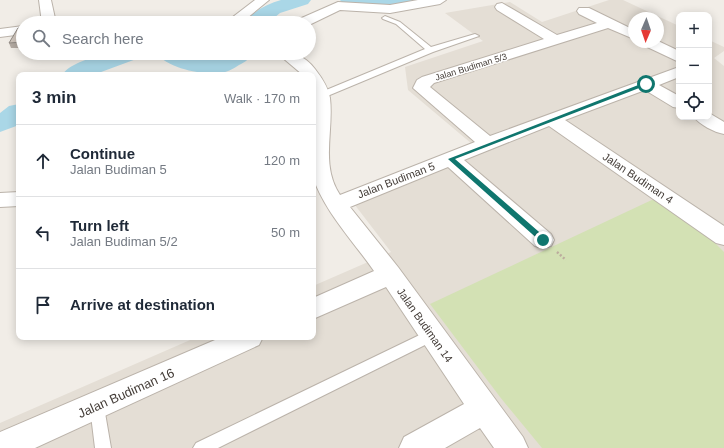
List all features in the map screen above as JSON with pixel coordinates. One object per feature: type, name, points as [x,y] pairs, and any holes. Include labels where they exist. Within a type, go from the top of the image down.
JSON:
[{"type":"street","points":[[45,0],[48,16]]},
{"type":"street","points":[[241,16],[263,0]]},
{"type":"street","points":[[316,16],[338,6],[390,9],[440,0]]},
{"type":"street","points":[[502,7],[557,41]]},
{"type":"street","points":[[584,11],[628,32]]},
{"type":"street","name":"Jalan Budiman 5/3","points":[[488,144],[420,86],[428,80],[557,41],[610,23]]},
{"type":"street","points":[[0,33],[16,31]]},
{"type":"street","points":[[660,48],[676,56]]},
{"type":"street","points":[[296,60],[306,66],[311,72]]},
{"type":"street","name":"Jalan Budiman 5","points":[[337,204],[551,119],[676,73]]},
{"type":"street","points":[[316,78],[322,95]]},
{"type":"street","points":[[646,84],[676,101]]},
{"type":"street","name":"Jalan Budiman 14","points":[[322,95],[316,134],[319,168],[327,190],[390,274],[512,448]]},
{"type":"street","name":"Jalan Budiman 4","points":[[551,119],[724,237]]},
{"type":"street","points":[[708,120],[724,129]]},
{"type":"street","points":[[451,159],[543,240]]},
{"type":"street","points":[[0,200],[16,199]]},
{"type":"street","points":[[316,308],[390,274]]},
{"type":"street","name":"Jalan Budiman 16","points":[[0,448],[97,407],[243,340]]},
{"type":"street","points":[[415,448],[484,409]]},
{"type":"lane","points":[[384,18],[398,23],[430,50]]},
{"type":"lane","points":[[322,95],[430,50],[475,36]]},
{"type":"lane","points":[[201,448],[432,335]]},
{"type":"lane","points":[[97,407],[103,448]]},
{"type":"shaded area","points":[[609,0],[623,0],[649,12],[628,12],[628,48],[664,48],[664,19],[676,25],[676,120],[712,120],[712,41],[724,47],[724,51],[714,58],[724,66],[724,448],[0,448],[0,423],[190,340],[316,340],[316,285],[391,252],[348,196],[472,144],[408,90],[405,67],[483,41],[445,13],[510,2],[542,22]]},
{"type":"green space","points":[[656,198],[711,239],[724,252],[724,448],[542,448],[500,397],[430,304]]},
{"type":"building","points":[[16,31],[16,42],[9,43]]},
{"type":"waterway","points":[[264,16],[273,9],[301,0]]},
{"type":"waterway","points":[[350,0],[372,6],[392,4],[407,0]]},
{"type":"waterway","points":[[80,72],[110,60]]},
{"type":"waterway","points":[[183,60],[194,65],[219,66],[231,60]]},
{"type":"waterway","points":[[0,124],[16,116]]},
{"type":"route","points":[[543,240],[451,159],[551,119],[646,84]]}]
